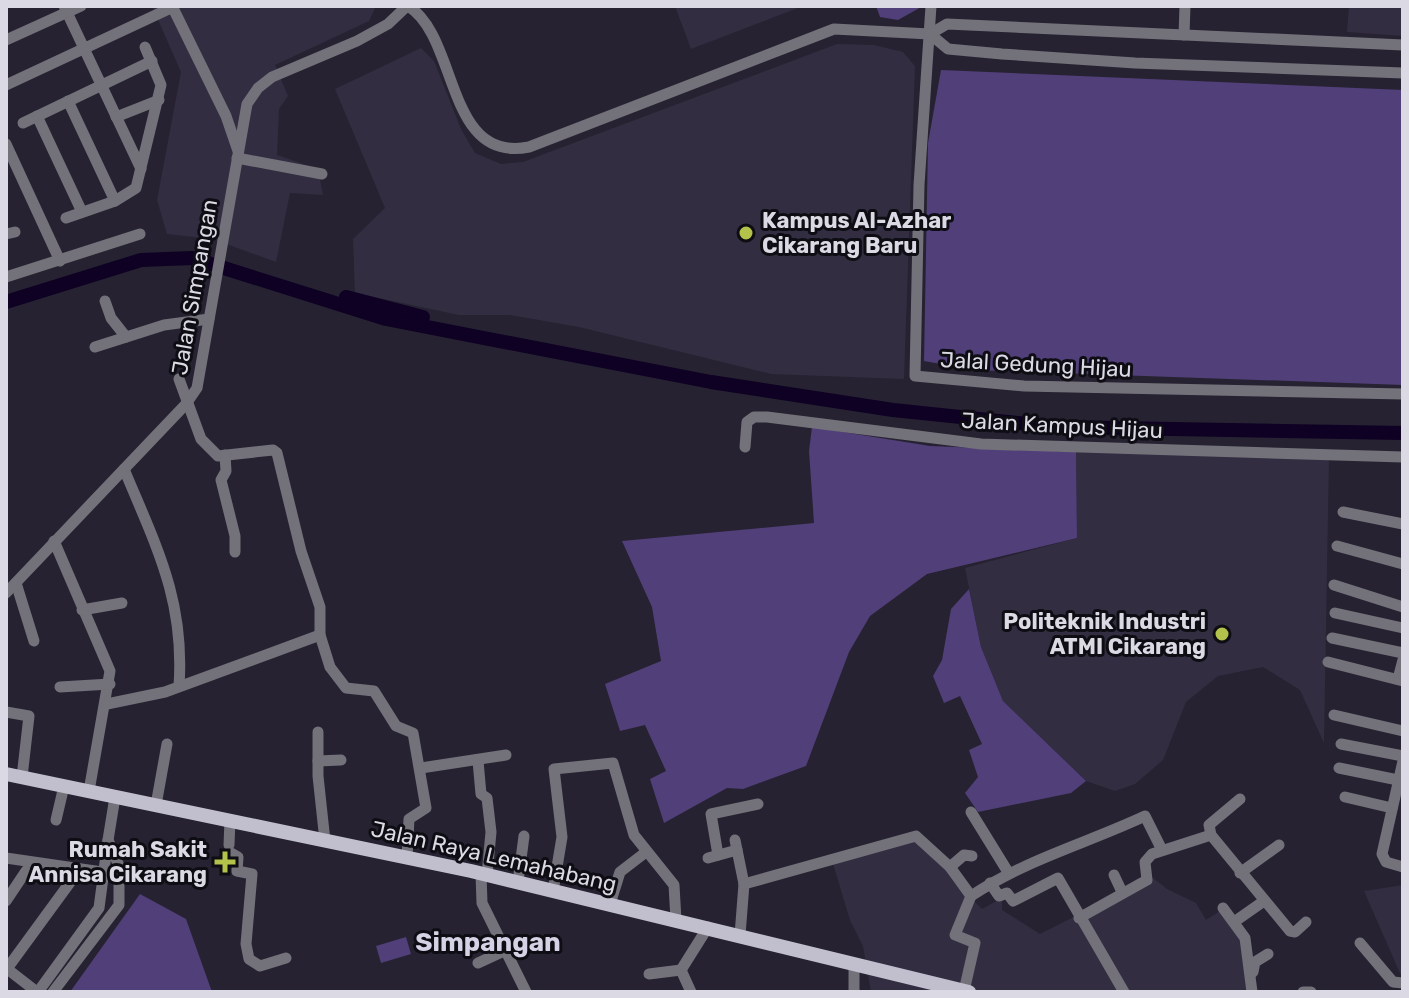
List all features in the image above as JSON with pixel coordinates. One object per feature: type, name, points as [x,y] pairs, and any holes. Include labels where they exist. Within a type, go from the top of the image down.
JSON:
[{"type":"main road","name":"Jalan Raya Lemahabang","points":[[6,774],[484,874],[966,991]]},
{"type":"street","points":[[6,40],[65,9],[81,6]]},
{"type":"street","points":[[6,85],[172,6],[226,116],[237,155],[322,174]]},
{"type":"street","points":[[407,6],[429,30],[471,124],[488,141],[517,149],[826,32],[874,29],[930,34],[948,49],[1002,54],[1135,63],[1403,73]]},
{"type":"street","name":"Jalan Simpangan","points":[[6,593],[186,404],[200,378],[212,292],[247,104],[258,88],[272,77],[378,30],[407,6]]},
{"type":"street","points":[[930,34],[931,6]]},
{"type":"street","points":[[1184,35],[1185,6]]},
{"type":"street","points":[[65,9],[141,169]]},
{"type":"street","points":[[930,34],[947,24],[1403,45]]},
{"type":"street","name":"Jalal Gedung Hijau","points":[[930,34],[919,185],[915,376],[1024,386],[1403,394]]},
{"type":"street","points":[[66,218],[134,192],[159,100],[160,79],[145,47]]},
{"type":"street","points":[[23,123],[152,61]]},
{"type":"street","points":[[116,117],[159,100]]},
{"type":"street","points":[[68,101],[115,201]]},
{"type":"street","points":[[37,116],[82,212]]},
{"type":"street","points":[[6,144],[60,261]]},
{"type":"street","points":[[6,277],[140,234]]},
{"type":"street","points":[[105,301],[111,318],[126,337]]},
{"type":"street","points":[[95,347],[170,324],[209,319]]},
{"type":"street","points":[[179,379],[186,404],[204,443],[218,456],[273,450],[277,453],[301,551],[320,607],[320,635],[330,667],[346,688],[374,691],[396,726],[413,733],[426,808],[409,819],[407,858]]},
{"type":"street","name":"Jalan Kampus Hijau","points":[[745,447],[747,422],[754,417],[767,417],[981,444],[1403,457]]},
{"type":"street","points":[[225,455],[226,471],[221,480],[235,536],[235,552]]},
{"type":"street","points":[[124,469],[176,600],[180,644],[179,686]]},
{"type":"street","points":[[1343,512],[1403,524]]},
{"type":"street","points":[[54,541],[109,666],[107,704],[89,791]]},
{"type":"street","points":[[1337,546],[1403,564]]},
{"type":"street","points":[[16,583],[34,641]]},
{"type":"street","points":[[1334,585],[1403,607]]},
{"type":"street","points":[[82,610],[122,603]]},
{"type":"street","points":[[1335,613],[1403,628]]},
{"type":"street","points":[[107,704],[137,701],[320,635]]},
{"type":"street","points":[[1332,638],[1403,653]]},
{"type":"street","points":[[1328,662],[1400,680],[1403,660]]},
{"type":"street","points":[[60,687],[110,684]]},
{"type":"street","points":[[6,712],[29,716],[22,777]]},
{"type":"street","points":[[1334,715],[1403,731]]},
{"type":"street","points":[[318,732],[325,841]]},
{"type":"street","points":[[156,805],[167,744]]},
{"type":"street","points":[[1341,744],[1403,758],[1382,854],[1386,862],[1403,867]]},
{"type":"street","points":[[421,768],[506,755]]},
{"type":"street","points":[[318,761],[341,760]]},
{"type":"street","points":[[478,761],[481,794],[487,798],[490,817],[479,895],[526,992]]},
{"type":"street","points":[[553,891],[562,837],[554,769],[613,763],[634,835],[674,885],[676,920]]},
{"type":"street","points":[[1339,768],[1398,780]]},
{"type":"street","points":[[56,820],[64,786]]},
{"type":"street","points":[[41,990],[99,908],[115,797]]},
{"type":"street","points":[[1345,797],[1392,808]]},
{"type":"street","points":[[1240,799],[1209,825],[1211,835],[1292,932],[1306,922]]},
{"type":"street","points":[[740,935],[744,884],[736,845],[713,856],[711,814],[758,804]]},
{"type":"street","points":[[971,812],[1008,872]]},
{"type":"street","points":[[966,991],[975,943],[955,935],[971,896],[1008,872],[1086,843],[1145,816],[1162,850]]},
{"type":"street","points":[[230,820],[230,849],[238,857],[237,871],[252,874],[246,944],[249,959],[260,966],[286,958]]},
{"type":"street","points":[[1079,918],[1147,880],[1145,862],[1162,850],[1211,835]]},
{"type":"street","points":[[518,882],[524,836]]},
{"type":"street","points":[[744,884],[916,836],[950,867],[971,896]]},
{"type":"street","points":[[41,990],[119,905],[119,866],[108,840]]},
{"type":"street","points":[[1240,873],[1279,845]]},
{"type":"street","points":[[610,904],[620,872],[646,852]]},
{"type":"street","points":[[950,867],[964,855],[972,856]]},
{"type":"street","points":[[6,858],[102,872]]},
{"type":"street","points":[[6,901],[26,871]]},
{"type":"street","points":[[1114,875],[1122,892]]},
{"type":"street","points":[[41,990],[6,969],[74,877]]},
{"type":"street","points":[[990,883],[999,896],[1007,893],[1013,901],[1058,878],[1124,992]]},
{"type":"street","points":[[1234,922],[1264,901]]},
{"type":"street","points":[[1223,908],[1246,942],[1254,992]]},
{"type":"street","points":[[681,970],[708,927]]},
{"type":"street","points":[[1360,943],[1393,982],[1403,983]]},
{"type":"street","points":[[478,963],[504,951]]},
{"type":"street","points":[[1254,992],[1252,967],[1268,954]]},
{"type":"street","points":[[854,963],[854,992]]},
{"type":"street","points":[[649,974],[681,970]]},
{"type":"street","points":[[681,970],[691,992]]},
{"type":"street","points":[[1303,992],[1311,992]]},
{"type":"shaded area","points":[[152,6],[376,6],[369,21],[275,65],[288,96],[279,109],[277,155],[318,169],[323,195],[290,193],[276,262],[212,239],[167,234],[157,200],[181,72]]},
{"type":"shaded area","points":[[675,6],[803,6],[691,49]]},
{"type":"shaded area","points":[[876,6],[923,6],[898,20],[880,17]]},
{"type":"shaded area","points":[[1349,6],[1403,6],[1403,36],[1347,32]]},
{"type":"shaded area","name":"Kampus Al-Azhar Cikarang Baru","points":[[837,44],[874,45],[903,52],[915,66],[904,379],[771,374],[579,327],[510,315],[459,315],[355,293],[353,239],[385,208],[335,89],[421,48],[434,61],[461,129],[475,153],[501,164],[523,162]]},
{"type":"shaded area","points":[[941,70],[1403,90],[1403,385],[974,370],[924,361],[928,143]]},
{"type":"shaded area","points":[[812,427],[930,446],[1076,452],[1077,538],[927,574],[870,616],[849,652],[806,766],[743,789],[727,788],[664,823],[650,779],[666,771],[645,725],[620,731],[605,684],[661,661],[652,607],[622,541],[814,523],[809,451]]},
{"type":"shaded area","name":"Politeknik Industri ATMI Cikarang","points":[[1076,452],[1329,456],[1324,743],[1300,690],[1263,667],[1218,676],[1186,702],[1163,760],[1135,784],[1115,791],[1086,781],[1003,701],[981,647],[965,568],[1077,538]]},
{"type":"shaded area","points":[[969,589],[981,647],[1003,701],[1086,781],[1071,793],[978,812],[965,793],[978,777],[969,750],[982,744],[960,696],[944,703],[933,676],[942,660],[951,609]]},
{"type":"shaded area","points":[[914,838],[949,865],[969,896],[982,909],[1002,898],[1002,910],[1040,934],[1152,877],[1167,889],[1196,903],[1206,920],[1223,909],[1242,936],[1247,992],[871,992],[863,946],[850,920],[831,857]]},
{"type":"shaded area","points":[[1403,885],[1403,980],[1364,891]]},
{"type":"shaded area","points":[[140,894],[186,919],[212,992],[70,992]]},
{"type":"shaded area","points":[[406,937],[411,954],[381,963],[376,946]]},
{"type":"waterway","points":[[6,302],[141,260],[192,258],[386,319],[711,382],[893,410],[1057,427],[1403,433]]},
{"type":"waterway","points":[[346,297],[423,317]]},
{"type":"place","name":"Kampus Al-Azhar Cikarang Baru","points":[[746,233]]},
{"type":"place","name":"Politeknik Industri ATMI Cikarang","points":[[1222,634]]},
{"type":"place","name":"Rumah Sakit Annisa Cikarang","points":[[225,862]]},
{"type":"district","name":"Simpangan","points":[[488,942]]}]
